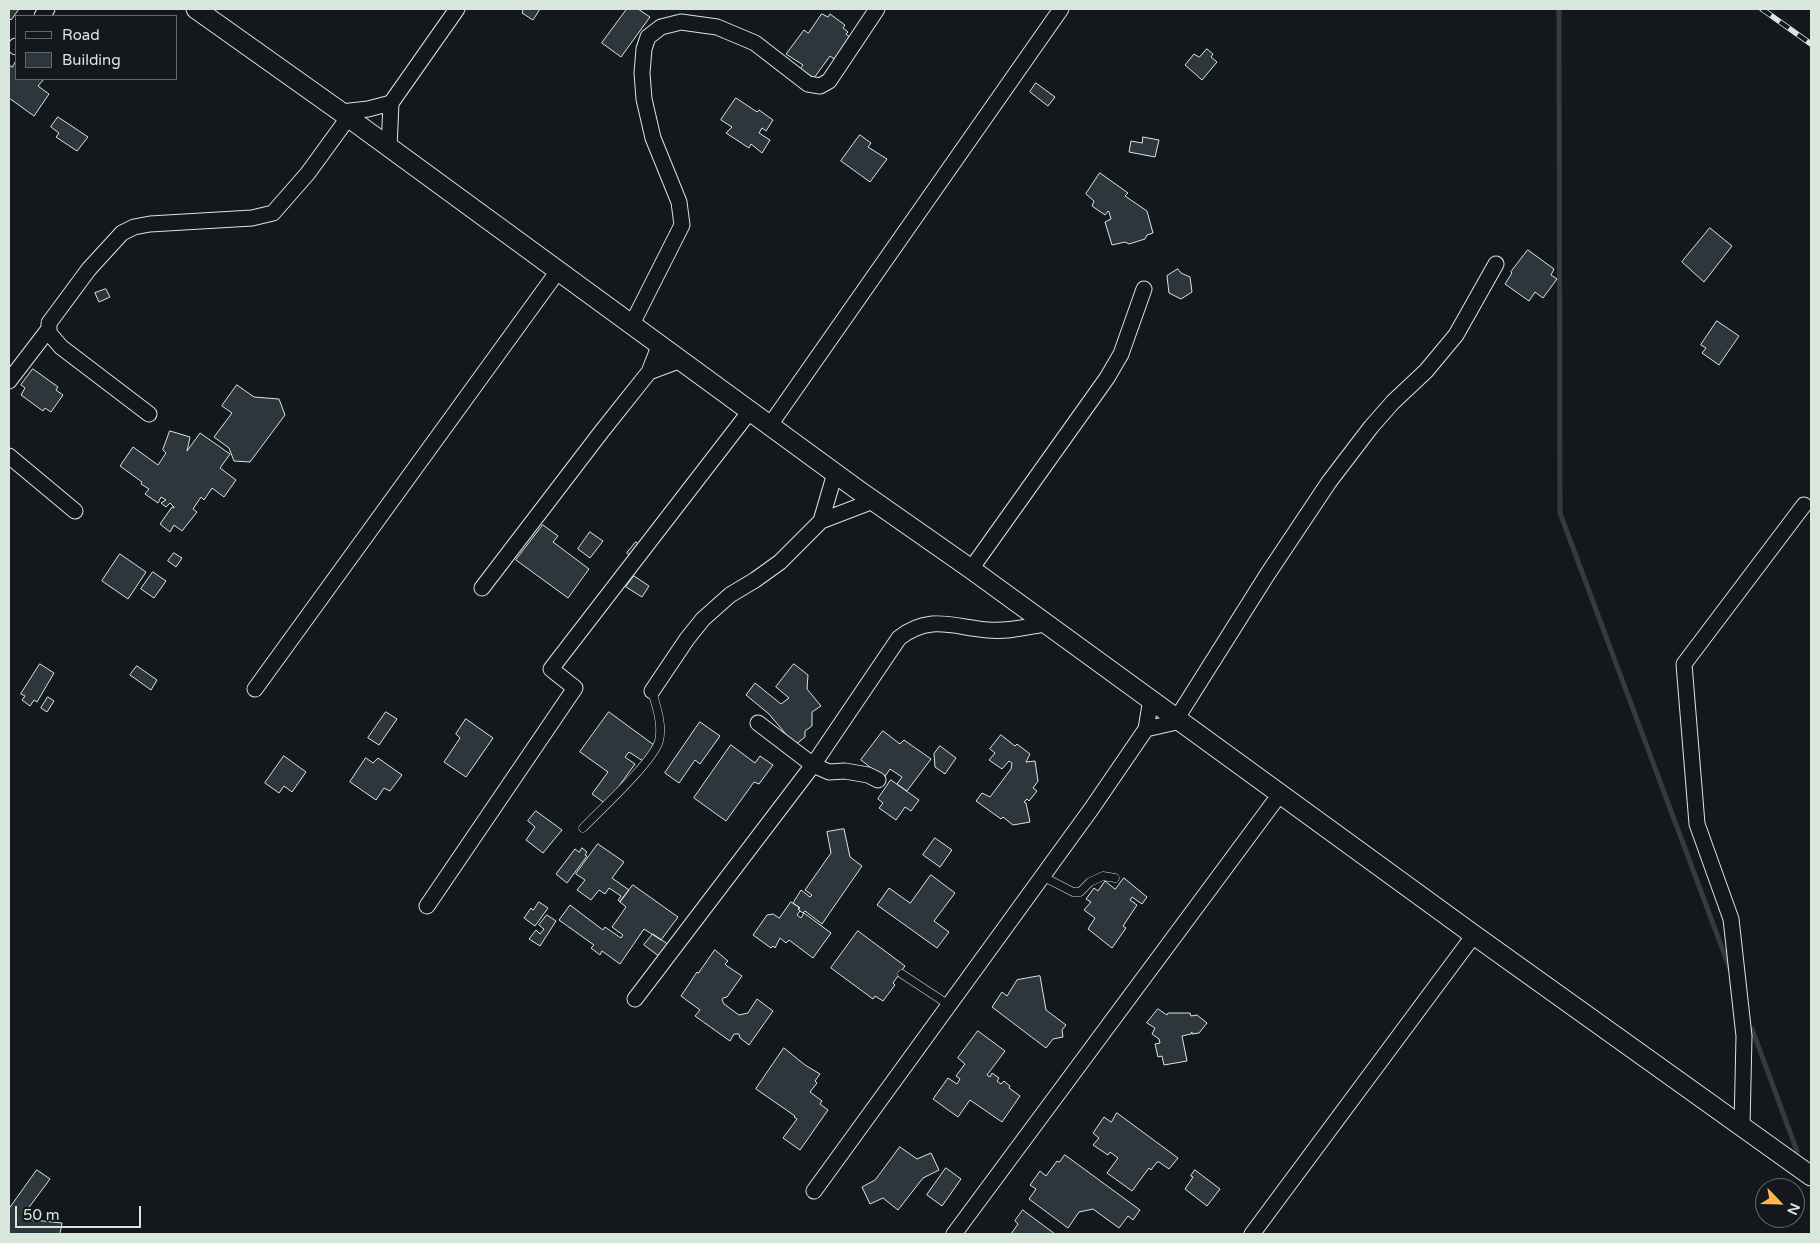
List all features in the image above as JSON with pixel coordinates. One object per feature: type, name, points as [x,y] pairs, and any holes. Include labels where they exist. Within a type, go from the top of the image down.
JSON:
[{"type":"street","points":[[196,9],[345,115],[873,501],[971,569],[1811,1176]]},
{"type":"street","points":[[390,148],[391,103],[457,9]]},
{"type":"street","points":[[632,324],[682,225],[679,202],[653,138],[644,99],[642,73],[644,49],[648,37],[661,27],[681,22],[717,27],[755,44],[808,84],[820,86],[829,82],[877,9]]},
{"type":"street","points":[[770,425],[1061,9]]},
{"type":"street","points":[[9,381],[48,330],[49,323],[88,268],[122,233],[134,227],[150,224],[252,218],[272,213],[308,173],[345,115],[391,103]]},
{"type":"street","points":[[1146,729],[1179,719],[1267,575],[1329,482],[1371,427],[1393,402],[1426,371],[1456,335],[1496,264]]},
{"type":"street","points":[[256,689],[558,270]]},
{"type":"street","points":[[971,569],[1107,378],[1121,354],[1144,289]]},
{"type":"street","points":[[48,330],[52,338],[61,347],[149,414]]},
{"type":"street","points":[[482,588],[649,372],[660,344]]},
{"type":"street","points":[[649,372],[681,360]]},
{"type":"street","points":[[427,906],[576,688],[551,669],[750,410]]},
{"type":"street","points":[[9,456],[76,511]]},
{"type":"street","points":[[821,521],[835,473]]},
{"type":"street","points":[[652,691],[686,638],[703,619],[730,595],[780,562],[821,521],[873,501]]},
{"type":"street","points":[[1742,1127],[1744,1036],[1731,919],[1698,824],[1684,664],[1804,505]]},
{"type":"street","points":[[634,1000],[813,765],[894,644],[909,630],[924,624],[938,623],[988,630],[1014,630],[1045,624]]},
{"type":"street","points":[[814,1191],[1146,729],[1151,699]]},
{"type":"street","points":[[758,723],[813,765],[829,772],[844,771],[868,775],[878,780]]},
{"type":"street","points":[[954,1234],[1280,794]]},
{"type":"street","points":[[1252,1234],[1474,934]]},
{"type":"lane","points":[[583,828],[647,762],[659,741],[660,720],[652,691]]},
{"type":"lane","points":[[1042,876],[1073,892],[1080,892],[1090,882],[1103,876],[1115,878]]},
{"type":"lane","points":[[902,974],[949,1005]]},
{"type":"building","points":[[9,9],[19,9],[11,20],[9,18]]},
{"type":"building","points":[[521,9],[540,9],[533,20],[522,13]]},
{"type":"building","points":[[627,9],[638,9],[650,17],[621,57],[602,43]]},
{"type":"building","points":[[822,14],[828,17],[830,14],[845,25],[843,28],[848,32],[846,34],[852,39],[836,60],[830,56],[814,78],[800,69],[803,65],[786,54],[804,30],[808,33]]},
{"type":"building","points":[[1207,49],[1213,54],[1211,57],[1217,62],[1202,80],[1185,65],[1194,54],[1199,57]]},
{"type":"building","points":[[15,62],[15,80],[43,80],[38,86],[49,94],[34,116],[9,98],[9,65],[12,67]]},
{"type":"building","points":[[1036,83],[1055,97],[1048,106],[1030,92]]},
{"type":"building","points":[[736,98],[773,120],[766,131],[762,128],[759,133],[770,140],[762,153],[751,144],[749,148],[726,133],[732,127],[721,120]]},
{"type":"building","points":[[58,117],[88,137],[77,151],[56,137],[59,133],[51,127]]},
{"type":"building","points":[[860,135],[871,143],[868,147],[887,159],[870,182],[841,161]]},
{"type":"building","points":[[1143,137],[1159,140],[1155,157],[1129,152],[1131,141],[1142,143]]},
{"type":"building","points":[[1100,173],[1128,193],[1125,196],[1147,211],[1153,233],[1147,235],[1145,239],[1129,244],[1125,242],[1112,245],[1105,222],[1111,219],[1109,212],[1105,215],[1092,206],[1094,201],[1086,194]]},
{"type":"building","points":[[1710,228],[1732,246],[1704,282],[1682,262]]},
{"type":"building","points":[[1528,250],[1554,269],[1551,275],[1557,279],[1543,298],[1535,292],[1529,301],[1505,284],[1511,272]]},
{"type":"building","points":[[1178,269],[1181,273],[1190,277],[1192,292],[1181,299],[1169,293],[1167,276]]},
{"type":"building","points":[[106,289],[110,297],[99,302],[95,293]]},
{"type":"building","points":[[1717,321],[1739,336],[1719,365],[1702,353],[1706,348],[1701,345]]},
{"type":"building","points":[[33,369],[58,387],[56,390],[63,395],[51,412],[45,408],[43,411],[21,395],[25,388],[21,385]]},
{"type":"building","points":[[237,385],[254,397],[279,399],[285,415],[250,462],[234,461],[229,448],[214,437],[232,413],[222,406]]},
{"type":"building","points":[[170,431],[190,437],[187,451],[200,433],[230,454],[220,468],[236,480],[224,497],[212,488],[204,500],[201,497],[193,509],[197,512],[182,531],[174,525],[170,532],[160,524],[172,507],[174,507],[170,503],[166,507],[161,503],[166,500],[161,497],[158,503],[145,494],[149,489],[120,466],[133,447],[158,465],[166,453],[163,450]]},
{"type":"building","points":[[543,525],[558,536],[553,542],[589,569],[568,598],[516,560]]},
{"type":"building","points":[[590,532],[603,541],[590,558],[578,549]]},
{"type":"building","points":[[636,542],[647,551],[637,562],[627,553]]},
{"type":"building","points":[[174,553],[182,558],[176,567],[168,561]]},
{"type":"building","points":[[120,554],[146,572],[128,599],[102,581]]},
{"type":"building","points":[[153,572],[166,581],[154,598],[141,589]]},
{"type":"building","points":[[634,576],[649,586],[642,597],[626,587]]},
{"type":"building","points":[[40,664],[54,673],[37,702],[34,700],[30,706],[22,700],[25,696],[21,694]]},
{"type":"building","points":[[794,664],[808,675],[807,689],[821,706],[812,712],[812,726],[805,731],[805,737],[795,745],[769,714],[746,695],[755,683],[781,704],[789,698],[776,687]]},
{"type":"building","points":[[137,666],[157,680],[151,690],[130,675]]},
{"type":"building","points":[[48,697],[54,701],[47,712],[41,708]]},
{"type":"building","points":[[386,712],[397,719],[379,745],[368,738]]},
{"type":"building","points":[[609,712],[654,745],[643,761],[629,752],[625,757],[635,764],[606,804],[592,794],[608,772],[580,752]]},
{"type":"building","points":[[466,719],[493,738],[466,777],[444,762],[460,738],[456,734]]},
{"type":"building","points":[[700,722],[720,736],[700,764],[695,760],[679,783],[665,773]]},
{"type":"building","points":[[883,731],[900,744],[904,740],[931,759],[907,791],[897,784],[902,777],[890,769],[884,778],[861,760]]},
{"type":"building","points":[[1001,735],[1015,746],[1017,744],[1030,754],[1026,762],[1035,761],[1038,781],[1033,788],[1037,791],[1029,801],[1027,799],[1024,802],[1026,803],[1030,822],[1013,825],[976,801],[982,793],[990,797],[1011,769],[1012,763],[1009,761],[1002,769],[989,760],[995,753],[990,749]]},
{"type":"building","points":[[731,745],[755,763],[760,756],[773,765],[759,784],[754,782],[726,821],[694,798]]},
{"type":"building","points":[[940,746],[956,758],[945,774],[935,767],[934,754]]},
{"type":"building","points":[[284,756],[306,772],[292,792],[284,786],[279,793],[265,783]]},
{"type":"building","points":[[366,758],[373,763],[378,758],[402,775],[390,791],[384,788],[376,800],[350,782]]},
{"type":"building","points":[[891,780],[919,800],[911,811],[905,807],[896,820],[879,808],[883,803],[878,799]]},
{"type":"building","points":[[536,811],[562,830],[543,853],[526,840],[535,827],[528,821]]},
{"type":"building","points":[[844,829],[850,857],[862,866],[822,924],[805,911],[803,913],[800,911],[798,909],[800,908],[793,903],[801,890],[810,897],[812,895],[805,890],[831,853],[827,832]]},
{"type":"building","points":[[935,838],[952,850],[940,867],[923,855]]},
{"type":"building","points":[[598,844],[624,862],[612,878],[629,890],[620,902],[618,900],[621,896],[609,888],[605,894],[599,890],[591,900],[577,890],[585,880],[576,874]]},
{"type":"building","points":[[582,848],[587,852],[585,855],[587,856],[567,883],[556,874],[575,849],[579,852]]},
{"type":"building","points":[[931,875],[955,893],[934,921],[949,932],[937,948],[877,905],[889,888],[910,903]]},
{"type":"building","points":[[1124,878],[1147,897],[1142,904],[1132,897],[1130,900],[1137,905],[1123,926],[1126,928],[1112,948],[1088,929],[1095,918],[1084,910],[1091,902],[1086,899],[1094,888],[1098,891],[1105,881],[1115,889]]},
{"type":"building","points":[[633,885],[678,917],[661,940],[644,929],[620,964],[602,951],[600,955],[591,948],[594,945],[559,920],[570,905],[603,930],[605,927],[621,938],[623,935],[612,927],[626,907],[620,902]]},
{"type":"building","points":[[539,902],[548,908],[535,926],[524,918],[531,908],[533,910]]},
{"type":"building","points":[[791,902],[800,908],[797,915],[801,918],[804,913],[831,933],[813,958],[789,940],[786,943],[780,938],[775,948],[773,946],[771,948],[753,935],[767,915],[773,914],[779,918]]},
{"type":"building","points":[[547,915],[556,921],[540,946],[529,939],[536,930],[540,934],[544,929],[539,925]]},
{"type":"building","points":[[858,931],[905,966],[893,983],[895,985],[883,1001],[875,996],[873,999],[831,968]]},
{"type":"building","points":[[653,934],[669,945],[660,957],[644,945]]},
{"type":"building","points":[[715,950],[728,961],[725,964],[727,966],[742,976],[727,997],[723,998],[724,1004],[739,1015],[748,1013],[757,999],[773,1011],[749,1045],[740,1038],[739,1034],[734,1034],[730,1041],[695,1016],[700,1010],[681,996]]},
{"type":"building","points":[[1040,976],[1046,1010],[1066,1025],[1062,1030],[1063,1037],[1053,1039],[1046,1048],[992,1007],[1002,992],[1007,996],[1017,980]]},
{"type":"building","points":[[1158,1009],[1167,1015],[1168,1013],[1190,1013],[1191,1016],[1197,1015],[1207,1023],[1199,1033],[1192,1034],[1192,1032],[1182,1036],[1187,1061],[1164,1065],[1162,1056],[1158,1057],[1155,1044],[1160,1043],[1159,1039],[1152,1034],[1155,1028],[1147,1023]]},
{"type":"building","points":[[978,1031],[1005,1051],[987,1075],[990,1077],[992,1073],[999,1078],[997,1081],[1001,1084],[1004,1081],[1010,1086],[1009,1088],[1020,1096],[1002,1122],[970,1100],[958,1117],[933,1099],[948,1078],[957,1084],[960,1079],[956,1076],[965,1064],[958,1058]]},
{"type":"building","points":[[784,1048],[820,1074],[815,1081],[817,1083],[810,1092],[822,1101],[820,1104],[828,1110],[800,1150],[783,1138],[797,1119],[795,1116],[756,1089]]},
{"type":"building","points":[[1117,1113],[1178,1158],[1169,1169],[1157,1162],[1151,1170],[1149,1168],[1132,1191],[1107,1173],[1118,1158],[1110,1152],[1108,1155],[1093,1145],[1099,1138],[1093,1133],[1104,1117],[1111,1122]]},
{"type":"building","points":[[900,1147],[917,1159],[931,1153],[939,1170],[923,1178],[898,1210],[883,1198],[870,1204],[862,1187],[875,1180]]},
{"type":"building","points":[[1065,1155],[1140,1210],[1133,1220],[1128,1216],[1119,1228],[1093,1209],[1079,1212],[1068,1228],[1029,1199],[1036,1189],[1030,1185],[1040,1171],[1046,1176],[1057,1161],[1059,1162]]},
{"type":"building","points":[[946,1168],[961,1179],[942,1206],[927,1195]]},
{"type":"building","points":[[37,1170],[50,1179],[24,1214],[24,1219],[62,1223],[60,1234],[9,1234],[9,1209]]},
{"type":"building","points":[[1195,1170],[1220,1189],[1207,1206],[1185,1189]]},
{"type":"building","points":[[1023,1210],[1055,1234],[1011,1234],[1018,1224],[1015,1221]]},
{"type":"waterway","points":[[1559,9],[1560,513],[1731,972]]},
{"type":"waterway","points":[[1752,1029],[1797,1151]]},
{"type":"railway","points":[[1762,9],[1811,44]]}]
